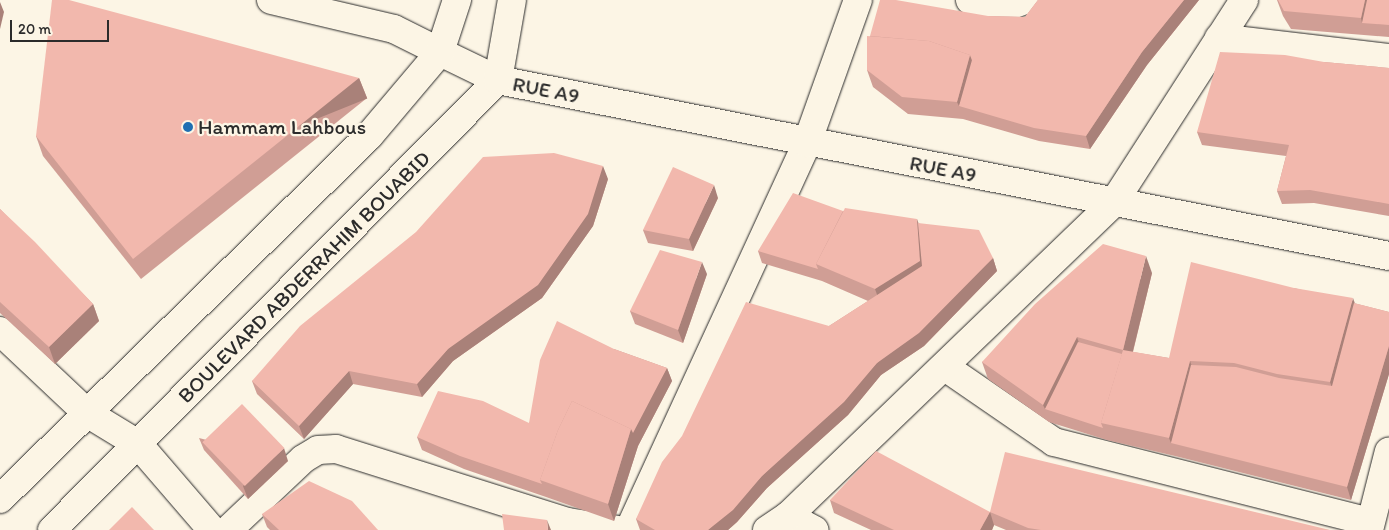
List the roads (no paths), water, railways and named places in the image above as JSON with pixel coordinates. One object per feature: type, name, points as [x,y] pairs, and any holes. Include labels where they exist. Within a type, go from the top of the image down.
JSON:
[{"type":"street","name":"RUE A9","points":[[271,0],[394,30],[498,80],[807,143],[1389,256]]},
{"type":"street","points":[[0,499],[368,136],[440,52],[457,0]]},
{"type":"street","points":[[498,80],[512,0]]},
{"type":"street","points":[[630,530],[807,143],[858,0]]},
{"type":"street","points":[[970,0],[1004,8],[1024,0]]},
{"type":"street","points":[[778,523],[945,367],[1114,202],[1244,0]]},
{"type":"street","points":[[1220,38],[1389,58]]},
{"type":"street","name":"BOULEVARD ABDERRAHIM BOUABID","points":[[52,530],[498,80]]},
{"type":"street","points":[[0,330],[87,413],[138,444],[212,530]]},
{"type":"street","points":[[945,367],[1054,442],[1370,526],[1389,451]]},
{"type":"street","points":[[228,530],[303,459],[318,450],[336,449],[568,526],[618,530]]},
{"type":"street","points":[[778,523],[814,530]]},
{"type":"place","name":"Hammam Lahbous","points":[[188,127]]}]
